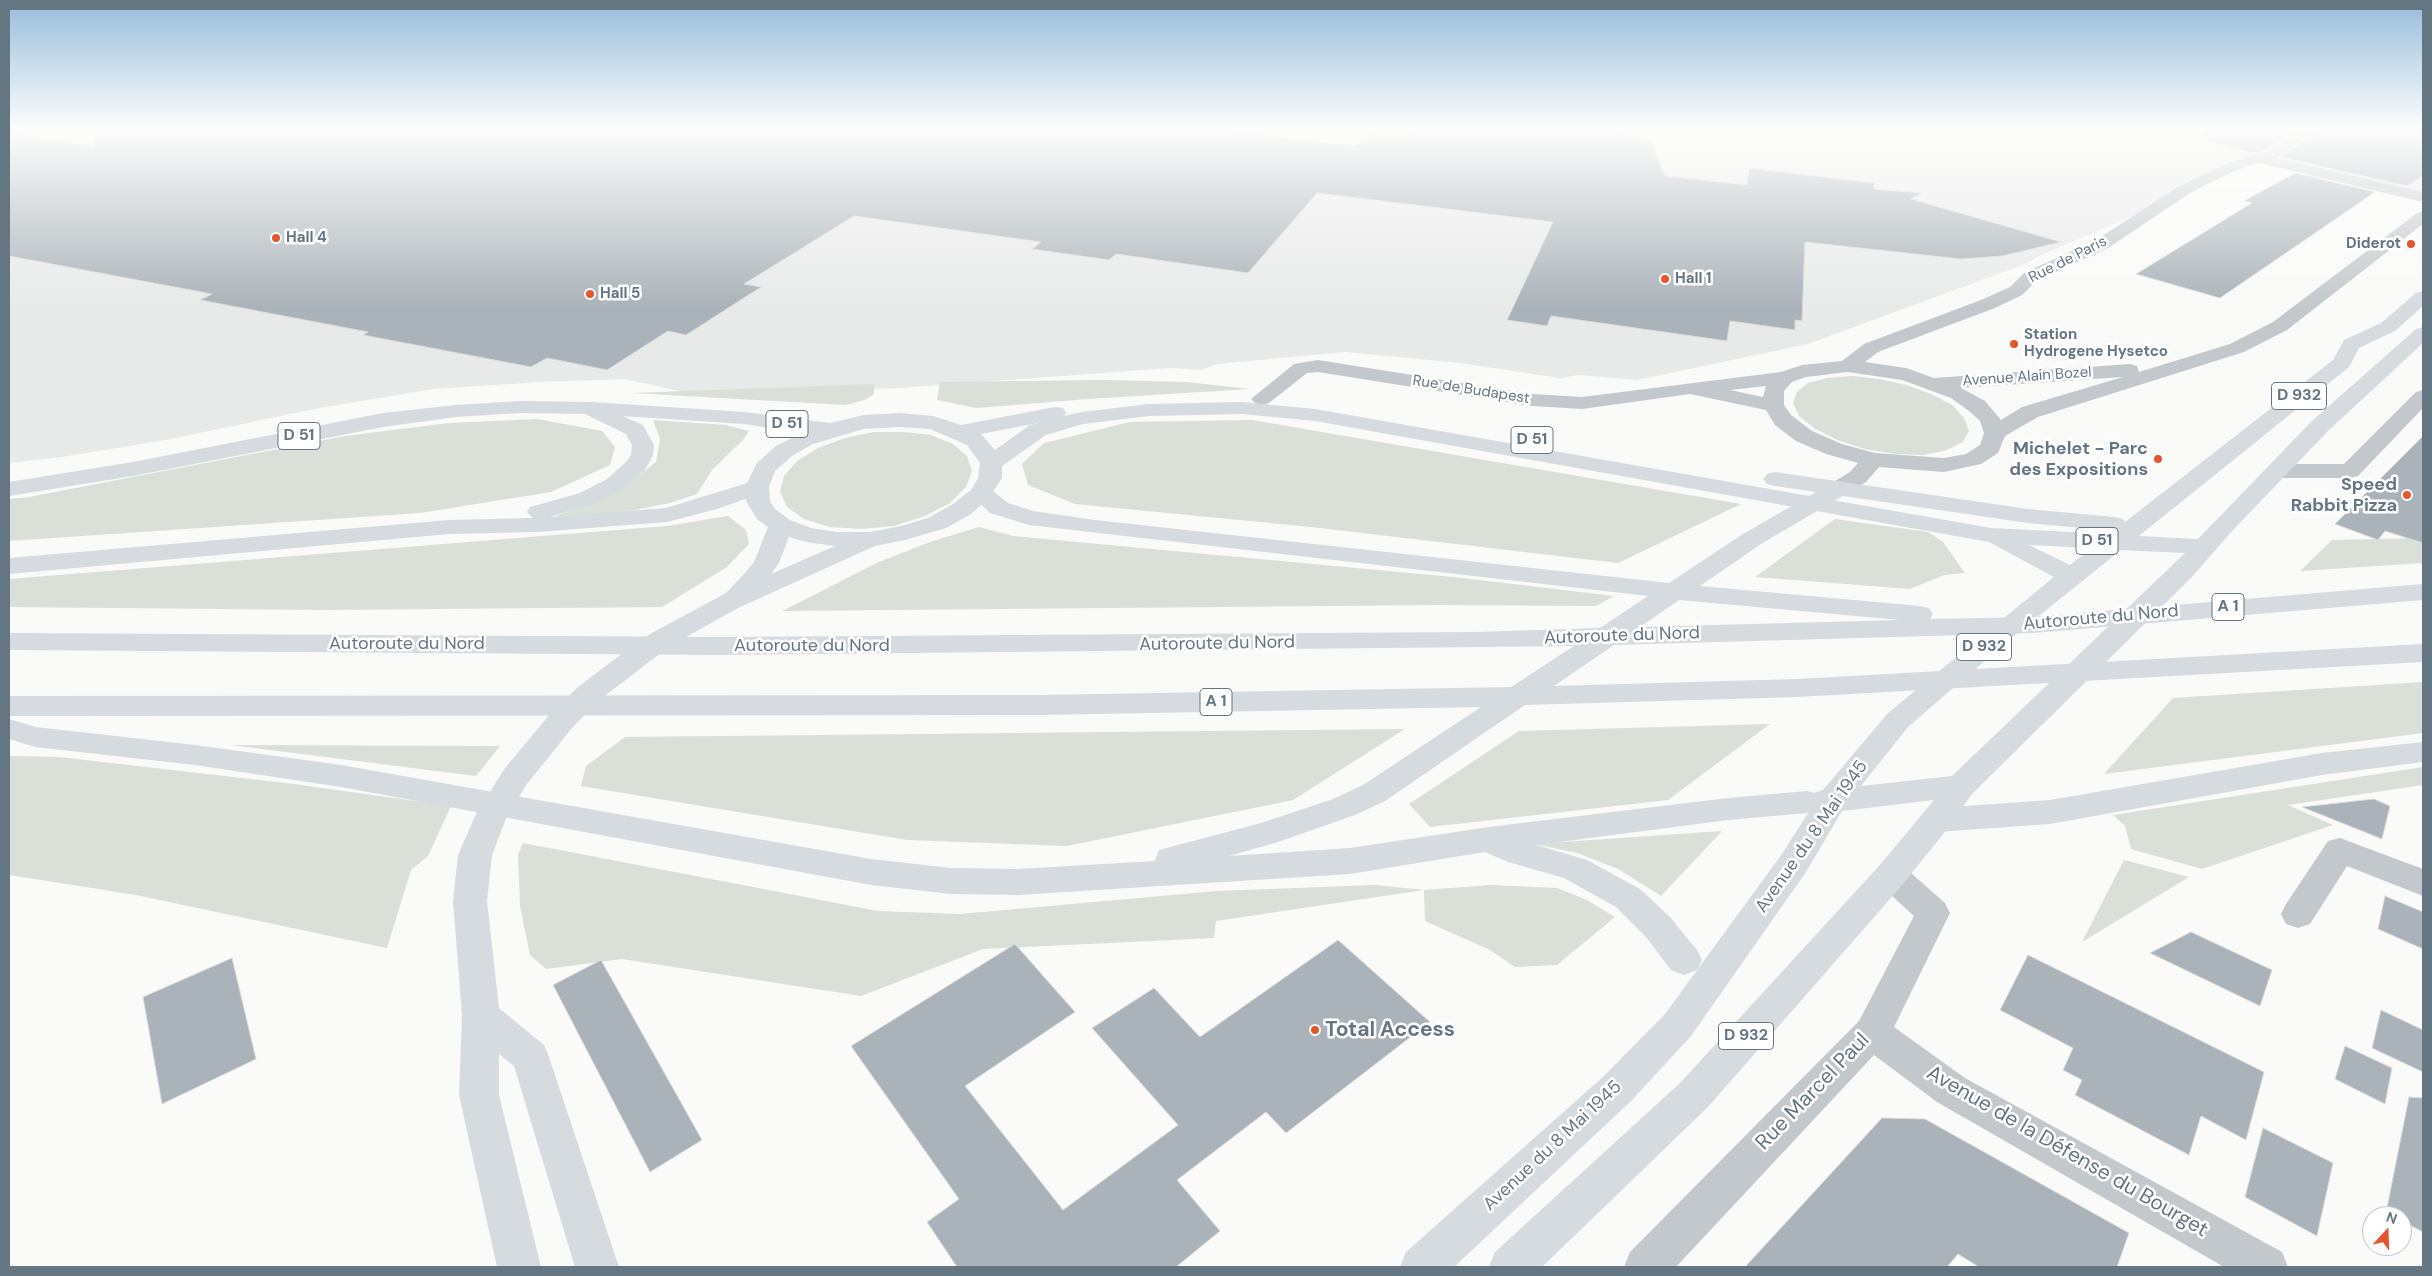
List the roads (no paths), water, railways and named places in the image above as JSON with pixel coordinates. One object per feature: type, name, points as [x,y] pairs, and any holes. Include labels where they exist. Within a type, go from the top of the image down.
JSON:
[{"type":"main road","name":"Avenue du 8 Mai 1945","points":[[1422,1267],[1617,1089],[1678,1025],[1794,863],[1820,802],[1898,720],[2071,576],[2134,526],[2174,498],[2342,364],[2351,344],[2388,326],[2423,297]]},
{"type":"main road","name":"D 932","points":[[1511,1267],[1694,1095],[1891,875],[1937,820],[1961,786],[2182,573],[2204,547],[2320,426],[2423,333]]},
{"type":"main road","name":"D 51","points":[[960,432],[1105,404],[1162,398],[1221,397],[1262,399],[1364,411],[1838,489],[2028,516],[2134,526]]},
{"type":"main road","name":"D 51","points":[[9,489],[133,470],[383,420],[486,409],[591,408],[744,418],[830,430]]},
{"type":"main road","points":[[449,527],[564,506],[602,491],[628,474],[642,455],[644,445],[640,437],[625,424],[591,408]]},
{"type":"main road","name":"D 51","points":[[990,462],[1038,430],[1082,418],[1149,410],[1242,408],[1315,415],[1811,504],[1990,534],[2204,547]]},
{"type":"main road","name":"D 51","points":[[744,418],[784,451]]},
{"type":"main road","points":[[900,420],[933,423],[960,432],[980,445],[990,462],[990,478],[981,494],[962,510],[937,523],[905,533],[870,539],[836,539],[806,535],[781,525],[766,514],[758,501],[757,486],[765,468],[784,451],[805,439],[830,430],[864,422],[900,420]]},
{"type":"main road","points":[[9,566],[449,527],[537,524],[667,515],[709,504],[757,486]]},
{"type":"main road","points":[[1080,878],[1200,853],[1266,834],[1344,807],[1374,793],[1752,539],[1838,489]]},
{"type":"main road","points":[[981,494],[999,508],[1029,518],[1095,527],[1669,591],[2034,625]]},
{"type":"main road","points":[[729,602],[754,579],[766,563],[781,525]]},
{"type":"main road","points":[[1990,534],[2071,576]]},
{"type":"main road","points":[[519,1267],[480,1095],[481,1015],[470,901],[475,855],[492,814],[516,776],[561,721],[588,694],[634,658],[660,640],[729,602],[870,539]]},
{"type":"main road","name":"Autoroute du Nord","points":[[9,641],[718,646],[1132,645],[1474,640],[2034,625],[2423,592]]},
{"type":"main road","name":"A 1","points":[[9,706],[299,704],[1030,705],[1421,699],[1797,688],[2423,653]]},
{"type":"main road","points":[[9,729],[35,737],[195,755],[341,776],[871,872],[951,881],[1018,882],[1350,861],[1489,839],[1728,809],[1820,802],[1961,786]]},
{"type":"main road","points":[[1937,820],[2050,812],[2312,765],[2423,752]]},
{"type":"main road","points":[[1489,839],[1520,853],[1575,869],[1628,898],[1658,927],[1684,960],[1696,1000]]},
{"type":"main road","points":[[481,1015],[530,1057],[596,1267]]},
{"type":"street","name":"Rue de Paris","points":[[1848,366],[1871,348],[1988,304],[2016,291],[2030,277],[2093,249],[2187,189]]},
{"type":"street","points":[[2387,189],[2423,197]]},
{"type":"street","name":"Avenue Alain Bozel","points":[[1995,433],[2030,412],[2237,348],[2280,326],[2423,216]]},
{"type":"street","name":"Rue de Budapest","points":[[1262,399],[1301,368],[1318,366],[1532,400],[1582,403],[1690,388],[1785,378],[1809,370],[1848,366],[1906,374],[1934,383]]},
{"type":"street","name":"Avenue Alain Bozel","points":[[1934,383],[2179,366]]},
{"type":"street","points":[[1785,378],[1774,390],[1773,405],[1783,420],[1804,436],[1834,450],[1873,460],[1908,464],[1944,465],[1973,459],[1990,448],[1995,433],[1990,420],[1977,406],[1958,394],[1934,383]]},
{"type":"street","name":"Rue de Budapest","points":[[1690,388],[1773,405]]},
{"type":"street","points":[[2276,472],[2350,471],[2418,407]]},
{"type":"street","points":[[1838,489],[1858,477],[1873,460]]},
{"type":"street","points":[[2298,914],[2340,850],[2423,883]]},
{"type":"street","name":"Rue Marcel Paul","points":[[1646,1267],[1872,1032],[1933,912],[1891,875]]},
{"type":"street","name":"Avenue de la Défense du Bourget","points":[[1872,1032],[1951,1090],[2266,1267]]},
{"type":"place","name":"Hall 4","points":[[276,238]]},
{"type":"place","name":"Diderot","points":[[2411,244]]},
{"type":"place","name":"Hall 1","points":[[1665,279]]},
{"type":"place","name":"Hall 5","points":[[590,294]]},
{"type":"place","name":"Station Hydrogene Hysetco","points":[[2014,344]]},
{"type":"place","name":"Michelet - Parc des Expositions","points":[[2158,459]]},
{"type":"place","name":"Speed Rabbit Pizza","points":[[2407,495]]},
{"type":"place","name":"Total Access","points":[[1315,1030]]}]
